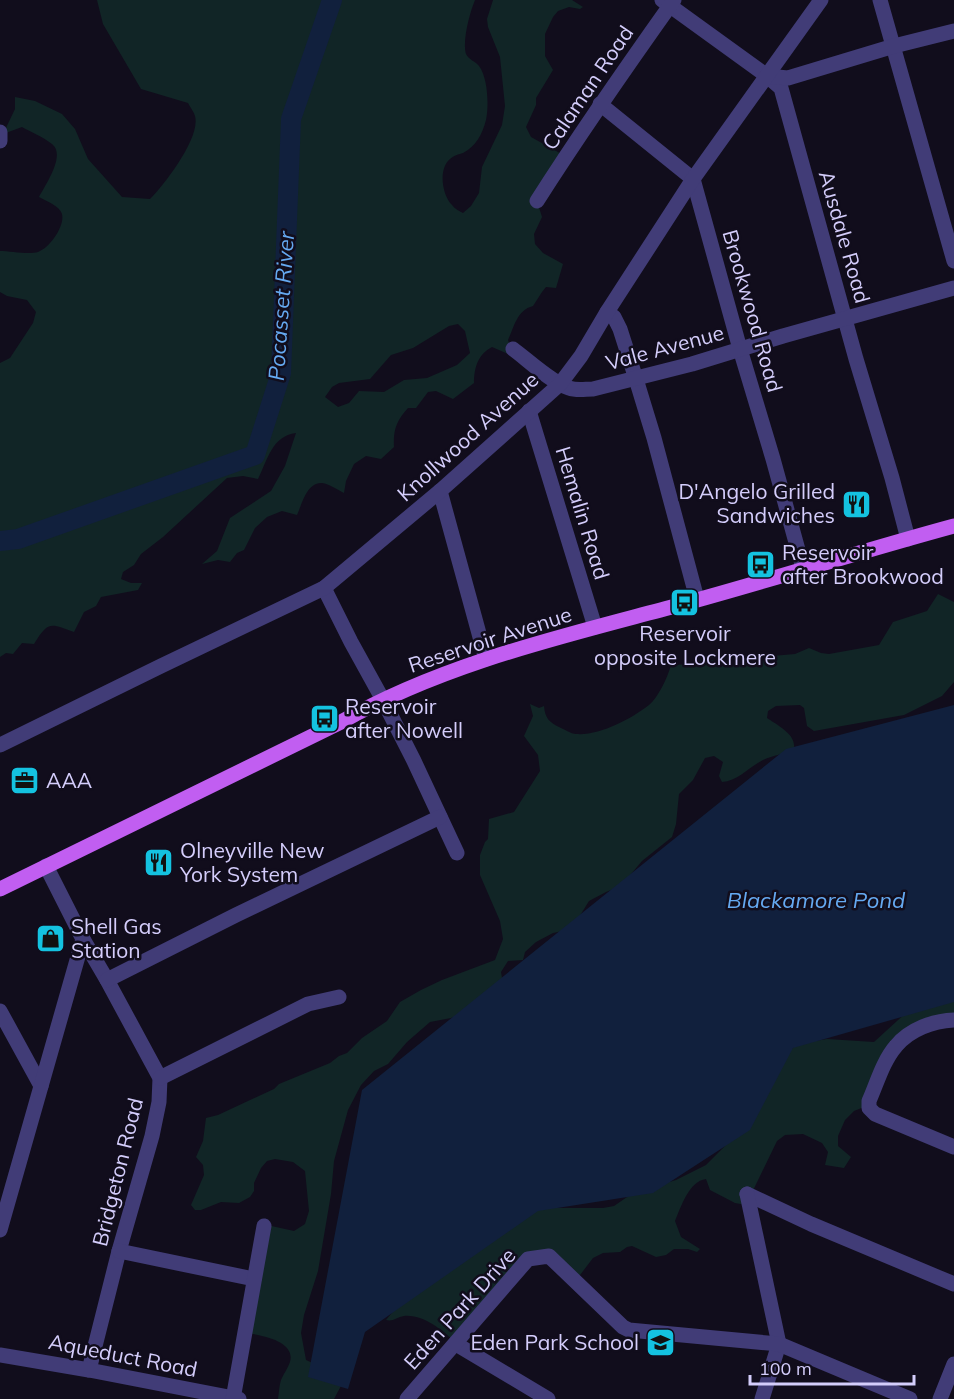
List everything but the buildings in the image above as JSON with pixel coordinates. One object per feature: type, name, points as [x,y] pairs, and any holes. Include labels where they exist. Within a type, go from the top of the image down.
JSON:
[{"type":"main road","name":"Reservoir Avenue","points":[[0,889],[370,706],[436,676],[596,627],[954,526]]},
{"type":"street","name":"Knollwood Avenue","points":[[0,745],[324,588],[440,491],[529,411],[581,356],[693,179],[821,0]]},
{"type":"street","points":[[880,0],[954,261]]},
{"type":"street","name":"Ausdale Road","points":[[669,2],[781,88],[908,539]]},
{"type":"street","name":"Calaman Road","points":[[537,201],[669,2]]},
{"type":"street","points":[[767,76],[788,78],[894,46],[954,31]]},
{"type":"street","points":[[600,104],[693,179]]},
{"type":"street","name":"Brookwood Road","points":[[693,179],[803,568]]},
{"type":"street","name":"Vale Avenue","points":[[557,382],[579,390],[636,379],[954,288]]},
{"type":"street","points":[[607,312],[614,317],[620,329],[636,379],[697,599]]},
{"type":"street","points":[[513,349],[557,382]]},
{"type":"street","name":"Hemalin Road","points":[[529,411],[596,627]]},
{"type":"street","points":[[440,491],[486,659]]},
{"type":"street","points":[[324,588],[383,700],[457,853]]},
{"type":"street","points":[[108,980],[236,915],[440,817]]},
{"type":"street","name":"Bridgeton Road","points":[[46,866],[82,939],[108,980],[160,1078],[159,1102],[152,1137],[119,1251],[89,1370]]},
{"type":"street","points":[[0,1230],[82,939]]},
{"type":"street","points":[[160,1078],[308,1004],[339,997]]},
{"type":"street","points":[[0,1011],[41,1086]]},
{"type":"street","points":[[954,1020],[933,1022],[909,1034],[896,1045],[888,1059],[869,1108],[875,1114],[954,1147]]},
{"type":"street","points":[[762,1399],[779,1344],[747,1194],[811,1224],[954,1284]]},
{"type":"street","points":[[235,1399],[264,1226]]},
{"type":"street","points":[[119,1251],[254,1279]]},
{"type":"street","name":"Eden Park Drive","points":[[407,1399],[528,1260],[549,1256],[623,1327],[629,1330],[779,1344]]},
{"type":"street","points":[[456,1344],[548,1399]]},
{"type":"street","points":[[779,1344],[910,1399]]},
{"type":"street","name":"Aqueduct Road","points":[[0,1355],[235,1399]]},
{"type":"street","points":[[939,1399],[954,1364]]},
{"type":"green space","points":[[97,0],[475,0],[467,27],[465,48],[467,56],[482,71],[486,85],[486,120],[475,143],[446,163],[443,175],[444,189],[449,201],[454,208],[463,213],[471,206],[479,193],[482,167],[502,125],[505,106],[500,57],[487,19],[493,0],[572,0],[583,7],[580,9],[569,7],[558,11],[545,34],[545,56],[553,70],[536,98],[536,105],[526,127],[531,137],[565,156],[537,201],[542,217],[534,234],[535,244],[543,253],[563,264],[556,288],[546,287],[533,306],[523,311],[517,320],[508,340],[513,356],[492,347],[483,353],[478,362],[474,383],[453,399],[436,391],[428,392],[416,408],[408,408],[396,426],[394,447],[381,459],[366,456],[354,464],[346,481],[344,493],[322,483],[312,486],[297,515],[282,511],[267,517],[255,528],[244,550],[237,553],[230,562],[218,560],[202,564],[217,551],[230,518],[271,491],[285,466],[296,433],[288,435],[276,444],[258,479],[243,476],[227,478],[163,537],[141,554],[134,565],[123,572],[121,579],[131,583],[142,583],[138,590],[101,597],[96,606],[84,612],[74,632],[50,626],[43,631],[34,644],[22,643],[13,654],[6,653],[0,657],[0,363],[10,358],[33,323],[36,312],[27,300],[7,296],[0,292],[0,251],[30,253],[43,250],[56,236],[62,219],[59,209],[39,197],[56,162],[56,149],[48,141],[22,127],[3,134],[15,109],[15,97],[35,101],[62,114],[75,129],[88,159],[122,197],[150,199],[180,160],[193,136],[195,125],[194,114],[188,103],[141,89],[103,24]],"holes":[[[458,324],[465,331],[470,353],[457,365],[427,378],[404,380],[384,392],[359,391],[349,403],[338,407],[325,397],[332,387],[339,383],[370,379],[391,355],[413,348],[449,326]]]},
{"type":"green space","points":[[938,594],[954,602],[954,682],[942,696],[904,715],[814,731],[807,726],[804,708],[800,705],[776,706],[768,711],[767,718],[789,734],[794,748],[763,760],[738,776],[722,782],[719,776],[723,762],[714,756],[705,758],[693,780],[679,794],[676,824],[672,837],[642,861],[621,886],[589,901],[576,922],[567,930],[553,933],[536,942],[525,952],[523,960],[508,961],[501,972],[503,984],[471,1010],[451,1018],[430,1022],[407,1042],[388,1064],[374,1071],[361,1085],[348,1110],[334,1161],[318,1271],[304,1315],[301,1333],[306,1360],[332,1372],[342,1384],[334,1399],[278,1399],[281,1380],[290,1362],[288,1349],[276,1340],[246,1333],[267,1225],[294,1231],[305,1224],[309,1211],[305,1171],[293,1162],[275,1159],[267,1161],[261,1168],[250,1197],[239,1203],[221,1202],[195,1210],[191,1205],[204,1175],[203,1165],[196,1157],[203,1141],[206,1118],[218,1115],[274,1089],[279,1084],[330,1063],[347,1053],[362,1038],[387,1021],[400,1002],[442,980],[495,960],[503,939],[500,921],[480,875],[480,855],[488,839],[489,819],[514,812],[540,771],[538,755],[524,736],[533,716],[530,704],[539,708],[544,706],[545,714],[550,721],[570,732],[585,734],[595,732],[624,721],[649,705],[663,686],[671,664],[695,665],[701,659],[754,665],[772,656],[795,654],[809,648],[829,654],[879,645],[893,622],[927,611]]},
{"type":"green space","points":[[954,995],[954,1020],[920,1031],[883,1070],[869,1105],[854,1111],[845,1120],[838,1136],[838,1146],[851,1157],[844,1168],[825,1165],[828,1152],[822,1143],[803,1134],[785,1135],[777,1141],[746,1205],[735,1203],[710,1190],[706,1179],[690,1189],[675,1221],[681,1237],[700,1249],[697,1252],[688,1249],[674,1249],[666,1255],[656,1257],[632,1246],[627,1247],[620,1252],[603,1253],[593,1258],[577,1279],[534,1258],[455,1342],[425,1320],[404,1316],[386,1320],[400,1303],[534,1210],[614,1206],[633,1193],[676,1180],[706,1165],[725,1146],[782,1059],[797,1044],[827,1039],[874,1042],[909,1010]]},
{"type":"water","name":"Blackamore Pond","points":[[954,705],[954,1002],[793,1048],[750,1130],[653,1193],[538,1211],[365,1332],[348,1389],[308,1377],[362,1090],[786,749]]},
{"type":"waterway","name":"Pocasset River","points":[[0,541],[18,539],[255,455],[281,373],[291,119],[332,0]]},
{"type":"place","name":"D'Angelo Grilled Sandwiches","points":[[856,504]]},
{"type":"place","name":"Reservoir after Brookwood","points":[[761,565]]},
{"type":"place","name":"Reservoir opposite Lockmere","points":[[685,603]]},
{"type":"place","name":"Reservoir after Nowell","points":[[324,719]]},
{"type":"place","name":"AAA","points":[[25,781]]},
{"type":"place","name":"Olneyville New York System","points":[[159,863]]},
{"type":"place","name":"Shell Gas Station","points":[[50,939]]},
{"type":"place","name":"Eden Park School","points":[[660,1343]]}]
